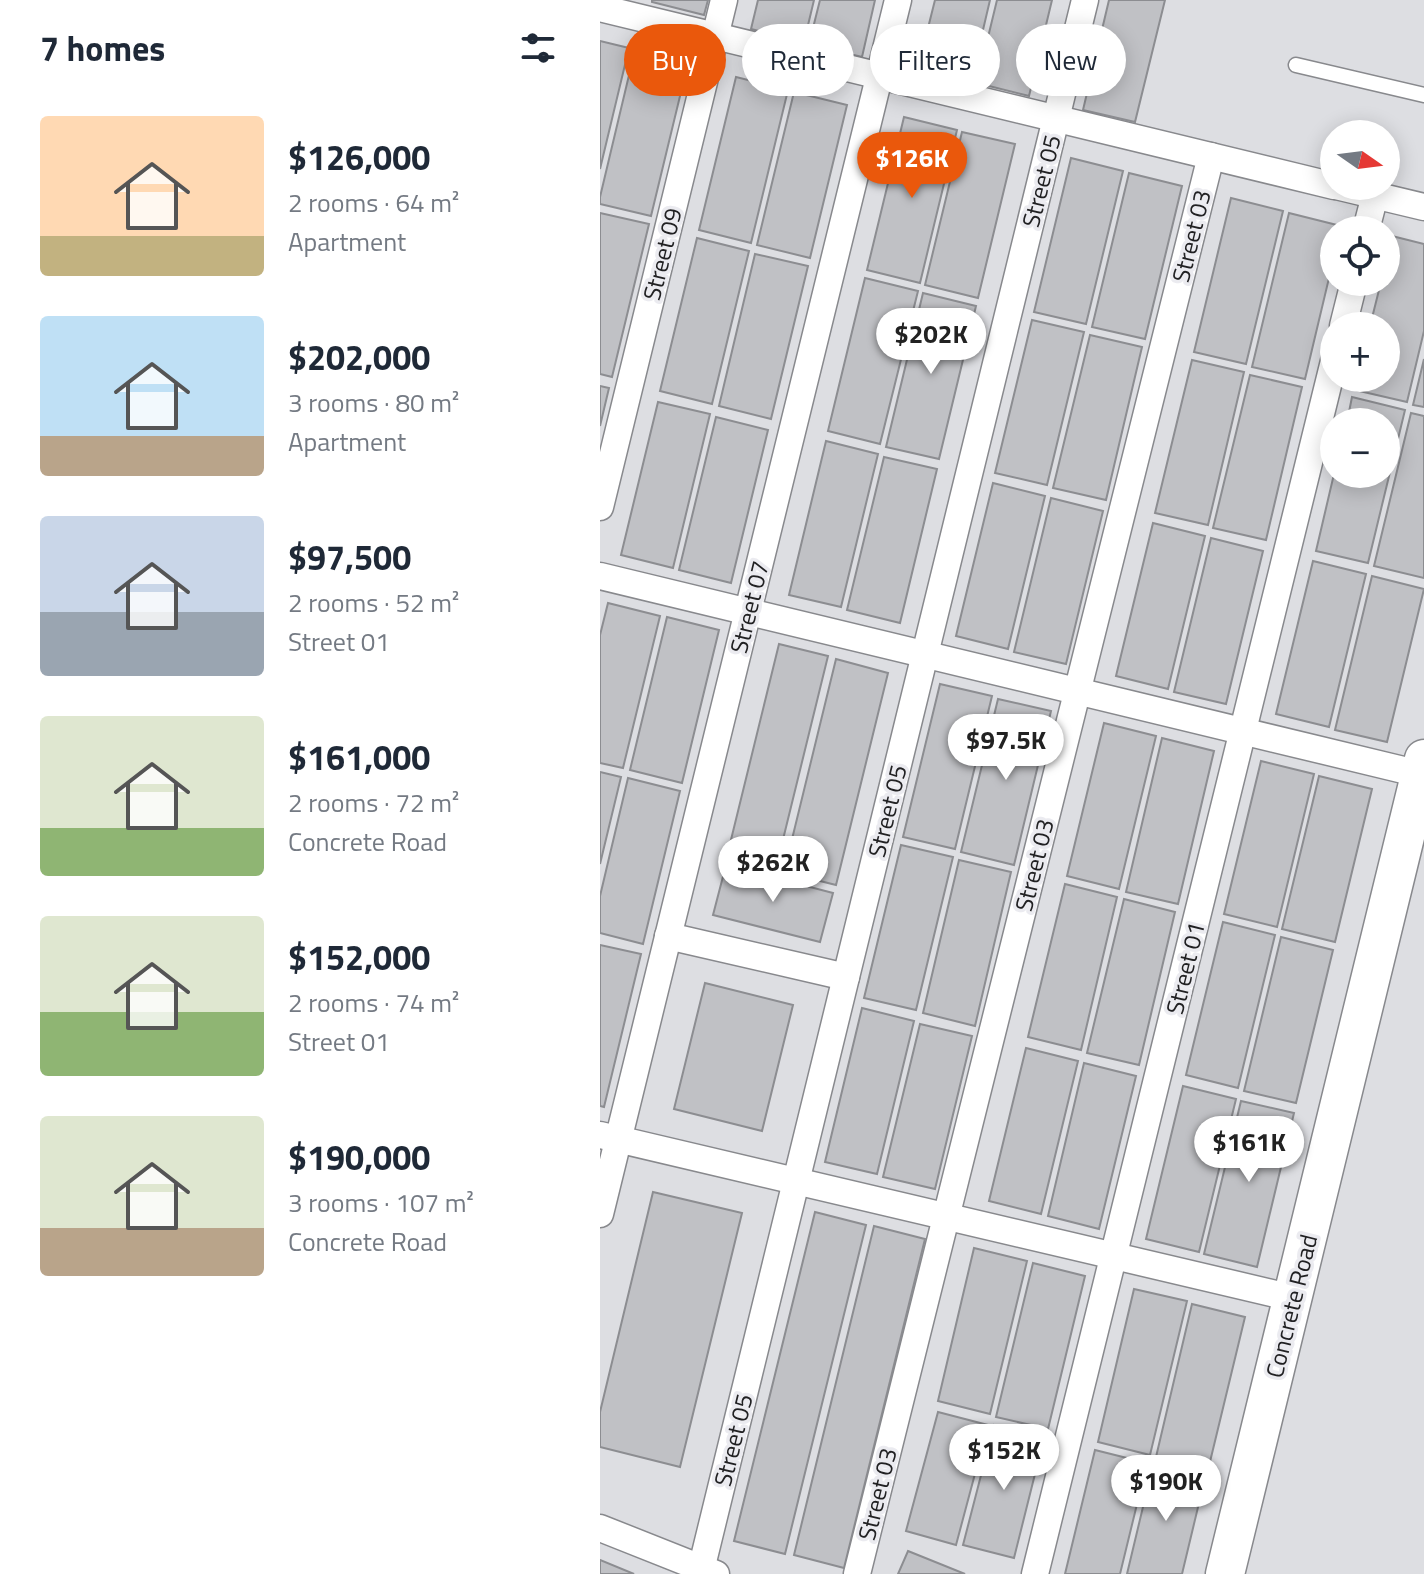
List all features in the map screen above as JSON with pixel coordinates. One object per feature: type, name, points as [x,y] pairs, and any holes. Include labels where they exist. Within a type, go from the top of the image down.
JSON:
[{"type":"street","name":"Street 09","points":[[719,24],[724,0]]},
{"type":"street","name":"Street 07","points":[[892,24],[898,0]]},
{"type":"street","name":"Street 05","points":[[706,1572],[796,1181],[1085,0]]},
{"type":"street","points":[[600,8],[666,24]]},
{"type":"street","points":[[726,38],[870,74]]},
{"type":"street","name":"Street 09","points":[[600,507],[701,96]]},
{"type":"street","name":"Street 07","points":[[600,1214],[609,1137],[668,936],[874,96]]},
{"type":"street","points":[[963,96],[1320,182]]},
{"type":"street","name":"Street 03","points":[[857,1574],[1211,156]]},
{"type":"street","points":[[1395,200],[1424,207]]},
{"type":"street","name":"Street 01","points":[[1035,1574],[1326,392]]},
{"type":"street","points":[[600,576],[1243,732],[1422,766]]},
{"type":"street","name":"Concrete Road","points":[[1225,1574],[1417,814],[1422,766]]},
{"type":"street","points":[[668,936],[846,977]]},
{"type":"street","points":[[609,1137],[1293,1298]]},
{"type":"street","points":[[600,1528],[706,1572]]},
{"type":"lane","points":[[1296,65],[1424,95]]},
{"type":"building","points":[[652,0],[708,0],[704,15]]},
{"type":"building","points":[[758,0],[814,0],[808,24],[752,24]]},
{"type":"building","points":[[820,0],[875,0],[862,57],[854,55],[854,24],[814,24]]},
{"type":"building","points":[[935,0],[990,0],[984,24],[929,24]]},
{"type":"building","points":[[997,0],[1052,0],[1046,24],[1016,24],[1016,93],[1000,89],[1000,24],[991,24]]},
{"type":"building","points":[[1109,0],[1165,0],[1135,122],[1083,110],[1086,96],[1126,96],[1126,24],[1103,24]]},
{"type":"building","points":[[600,41],[624,47],[624,69],[600,169]]},
{"type":"building","points":[[736,77],[742,78],[742,96],[787,96],[751,243],[699,230]]},
{"type":"building","points":[[624,96],[680,96],[651,216],[600,204]]},
{"type":"building","points":[[793,96],[810,96],[847,105],[810,258],[757,245]]},
{"type":"building","points":[[904,117],[957,130],[920,283],[867,270]]},
{"type":"building","points":[[962,132],[1015,144],[978,298],[925,285]]},
{"type":"building","points":[[1071,158],[1123,171],[1086,324],[1034,312]]},
{"type":"building","points":[[1129,173],[1182,186],[1145,339],[1092,327]]},
{"type":"building","points":[[1231,198],[1283,211],[1246,364],[1194,352]]},
{"type":"building","points":[[600,213],[649,224],[612,377],[600,374]]},
{"type":"building","points":[[1289,213],[1320,221],[1320,296],[1325,296],[1305,379],[1252,367]]},
{"type":"building","points":[[697,238],[749,251],[712,404],[660,391]]},
{"type":"building","points":[[1400,238],[1424,244],[1424,331],[1407,402],[1364,392],[1400,392],[1400,312],[1374,312],[1378,296],[1400,296]]},
{"type":"building","points":[[755,254],[808,266],[771,419],[719,406]]},
{"type":"building","points":[[865,278],[918,291],[880,444],[828,431]]},
{"type":"building","points":[[923,293],[976,306],[939,459],[886,447]]},
{"type":"building","points":[[1032,320],[1084,332],[1047,485],[995,473]]},
{"type":"building","points":[[1090,335],[1142,347],[1106,500],[1053,488]]},
{"type":"building","points":[[1424,359],[1424,407],[1413,405]]},
{"type":"building","points":[[1192,360],[1244,372],[1208,525],[1155,513]]},
{"type":"building","points":[[1250,375],[1302,387],[1266,540],[1213,528]]},
{"type":"building","points":[[600,386],[609,388],[600,426]]},
{"type":"building","points":[[1352,397],[1397,408],[1350,408]]},
{"type":"building","points":[[658,402],[710,414],[673,568],[621,555]]},
{"type":"building","points":[[1400,409],[1405,410],[1400,431]]},
{"type":"building","points":[[1411,413],[1424,416],[1424,578],[1374,566],[1393,488],[1400,488],[1400,458]]},
{"type":"building","points":[[716,417],[768,430],[731,583],[679,570]]},
{"type":"building","points":[[826,441],[878,454],[841,607],[789,595]]},
{"type":"building","points":[[884,457],[937,469],[900,623],[847,610]]},
{"type":"building","points":[[993,483],[1045,496],[1008,649],[956,636]]},
{"type":"building","points":[[1331,488],[1386,488],[1368,563],[1316,551]]},
{"type":"building","points":[[1051,498],[1103,511],[1066,664],[1014,652]]},
{"type":"building","points":[[1153,523],[1205,536],[1168,689],[1116,676]]},
{"type":"building","points":[[1211,538],[1263,551],[1226,704],[1174,692]]},
{"type":"building","points":[[1313,561],[1366,574],[1329,727],[1276,714]]},
{"type":"building","points":[[1372,576],[1424,589],[1387,742],[1335,730]]},
{"type":"building","points":[[608,603],[660,616],[623,768],[600,763],[600,635]]},
{"type":"building","points":[[667,617],[719,630],[682,783],[630,770]]},
{"type":"building","points":[[779,644],[828,656],[776,868],[727,856]]},
{"type":"building","points":[[836,659],[888,673],[836,885],[784,872]]},
{"type":"building","points":[[940,684],[992,696],[955,849],[903,837]]},
{"type":"building","points":[[998,699],[1051,711],[1014,865],[961,852]]},
{"type":"building","points":[[1104,723],[1156,736],[1119,889],[1067,876]]},
{"type":"building","points":[[1162,738],[1214,751],[1178,904],[1126,892]]},
{"type":"building","points":[[1261,761],[1314,774],[1277,927],[1224,914]]},
{"type":"building","points":[[600,772],[621,777],[600,864]]},
{"type":"building","points":[[1319,776],[1372,789],[1335,942],[1282,929]]},
{"type":"building","points":[[628,778],[680,791],[643,944],[600,933],[600,896]]},
{"type":"building","points":[[901,845],[953,857],[916,1010],[864,998]]},
{"type":"building","points":[[959,860],[1011,872],[975,1026],[923,1013]]},
{"type":"building","points":[[726,865],[833,893],[820,942],[713,915]]},
{"type":"building","points":[[1065,884],[1117,897],[1081,1050],[1028,1037]]},
{"type":"building","points":[[1124,899],[1175,912],[1139,1065],[1087,1053]]},
{"type":"building","points":[[1223,922],[1275,935],[1238,1088],[1186,1075]]},
{"type":"building","points":[[1281,937],[1333,950],[1296,1103],[1244,1091]]},
{"type":"building","points":[[600,945],[641,954],[604,1107],[600,1106]]},
{"type":"building","points":[[705,983],[793,1005],[762,1131],[674,1109]]},
{"type":"building","points":[[862,1008],[914,1021],[877,1174],[825,1162]]},
{"type":"building","points":[[920,1024],[972,1036],[935,1189],[883,1177]]},
{"type":"building","points":[[1026,1048],[1078,1061],[1041,1214],[989,1201]]},
{"type":"building","points":[[1084,1063],[1136,1076],[1099,1229],[1048,1216]]},
{"type":"building","points":[[1183,1086],[1236,1099],[1199,1252],[1146,1239]]},
{"type":"building","points":[[1241,1101],[1294,1113],[1257,1267],[1204,1254]]},
{"type":"building","points":[[653,1192],[742,1213],[680,1467],[600,1447],[600,1412]]},
{"type":"building","points":[[815,1212],[866,1225],[785,1554],[734,1541]]},
{"type":"building","points":[[874,1226],[925,1239],[844,1568],[794,1555]]},
{"type":"building","points":[[974,1248],[1027,1261],[990,1414],[938,1401]]},
{"type":"building","points":[[1033,1263],[1085,1276],[1048,1429],[996,1417]]},
{"type":"building","points":[[1134,1289],[1187,1301],[1150,1455],[1098,1442]]},
{"type":"building","points":[[1192,1304],[1245,1317],[1208,1470],[1156,1457]]},
{"type":"building","points":[[938,1412],[988,1425],[956,1545],[906,1531]]},
{"type":"building","points":[[994,1425],[1044,1438],[1014,1558],[963,1545]]},
{"type":"building","points":[[1095,1450],[1147,1463],[1120,1574],[1065,1574]]},
{"type":"building","points":[[1153,1465],[1205,1478],[1182,1574],[1127,1574]]},
{"type":"building","points":[[908,1551],[965,1574],[898,1574]]},
{"type":"building","points":[[600,1560],[634,1574],[600,1574]]}]
